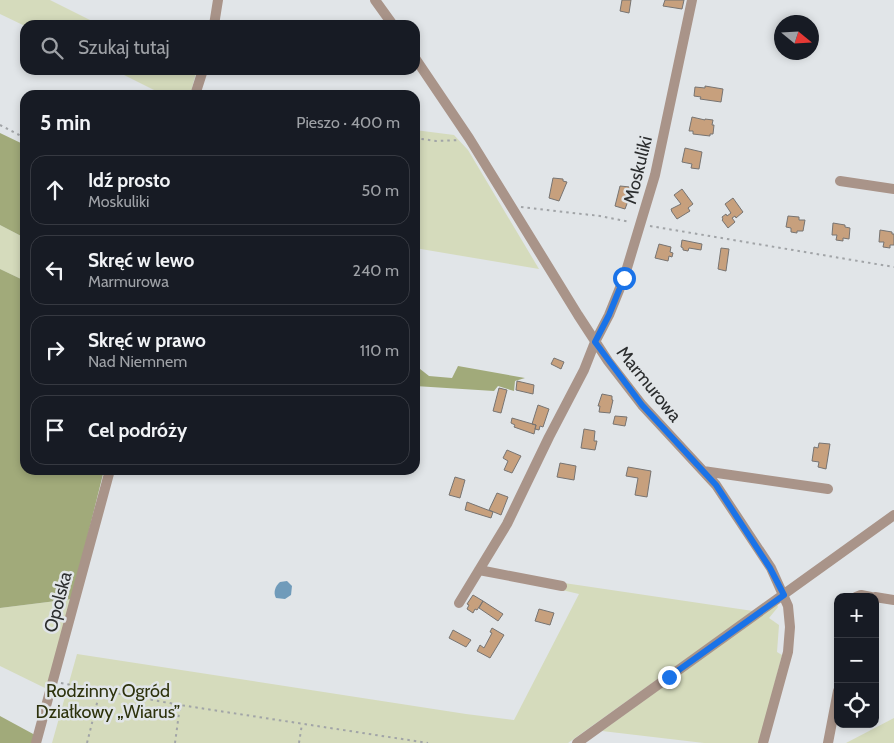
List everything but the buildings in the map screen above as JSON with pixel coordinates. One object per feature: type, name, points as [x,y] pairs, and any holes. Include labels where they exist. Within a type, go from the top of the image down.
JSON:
[{"type":"street","points":[[215,20],[218,0]]},
{"type":"street","points":[[375,0],[389,20]]},
{"type":"street","name":"Moskuliki","points":[[458,603],[506,524],[584,370],[624,278],[655,175],[692,0]]},
{"type":"street","name":"Marmurowa","points":[[420,65],[469,138],[595,342],[642,405],[716,485],[749,533],[784,595],[788,606],[790,627],[788,652],[763,743]]},
{"type":"street","points":[[197,90],[201,75]]},
{"type":"street","points":[[840,181],[894,189]]},
{"type":"street","points":[[703,471],[828,489]]},
{"type":"street","name":"Opolska","points":[[36,743],[109,475]]},
{"type":"street","points":[[578,743],[894,515]]},
{"type":"street","points":[[479,570],[562,586]]},
{"type":"street","points":[[879,598],[894,600]]},
{"type":"street","points":[[828,743],[834,711]]},
{"type":"path","points":[[0,125],[20,135]]},
{"type":"path","points":[[420,139],[436,141],[469,138]]},
{"type":"path","points":[[511,206],[600,216],[894,267]]},
{"type":"path","points":[[53,681],[180,705],[428,743]]},
{"type":"path","points":[[87,743],[100,691]]},
{"type":"path","points":[[175,743],[180,705]]},
{"type":"path","points":[[299,743],[302,724]]},
{"type":"green space","points":[[0,0],[50,0],[90,20],[20,20],[20,24],[0,14]]},
{"type":"green space","points":[[124,75],[195,75],[191,90],[154,90]]},
{"type":"green space","points":[[420,131],[454,135],[468,150],[539,269],[420,249]]},
{"type":"green space","points":[[0,133],[20,143],[20,235],[0,225]]},
{"type":"green space","points":[[0,225],[20,235],[20,279],[0,269]]},
{"type":"green space","points":[[0,269],[20,279],[20,475],[103,475],[72,599],[0,608]]},
{"type":"green space","points":[[458,366],[525,378],[515,381],[514,391],[498,386],[494,391],[420,386],[420,369],[429,376],[452,378]]},
{"type":"green space","name":"Rodzinny Ogród Działkowy „Wiarus”","points":[[564,583],[753,611],[568,743],[52,743],[77,654],[514,720],[579,594],[562,590]]},
{"type":"green space","points":[[72,599],[47,689],[0,666],[0,608]]},
{"type":"green space","points":[[777,604],[778,607],[769,618],[779,625],[777,652],[782,655],[759,743],[704,743],[602,731]]},
{"type":"green space","points":[[0,716],[35,735],[33,743],[0,743]]},
{"type":"green space","points":[[894,718],[894,743],[846,743],[875,728],[879,728],[879,726]]},
{"type":"water","points":[[287,581],[292,586],[291,595],[285,599],[276,598],[277,585],[280,582]]},
{"type":"route","points":[[624,278],[609,315],[595,342],[642,405],[716,485],[749,533],[784,595],[669,677]]}]
